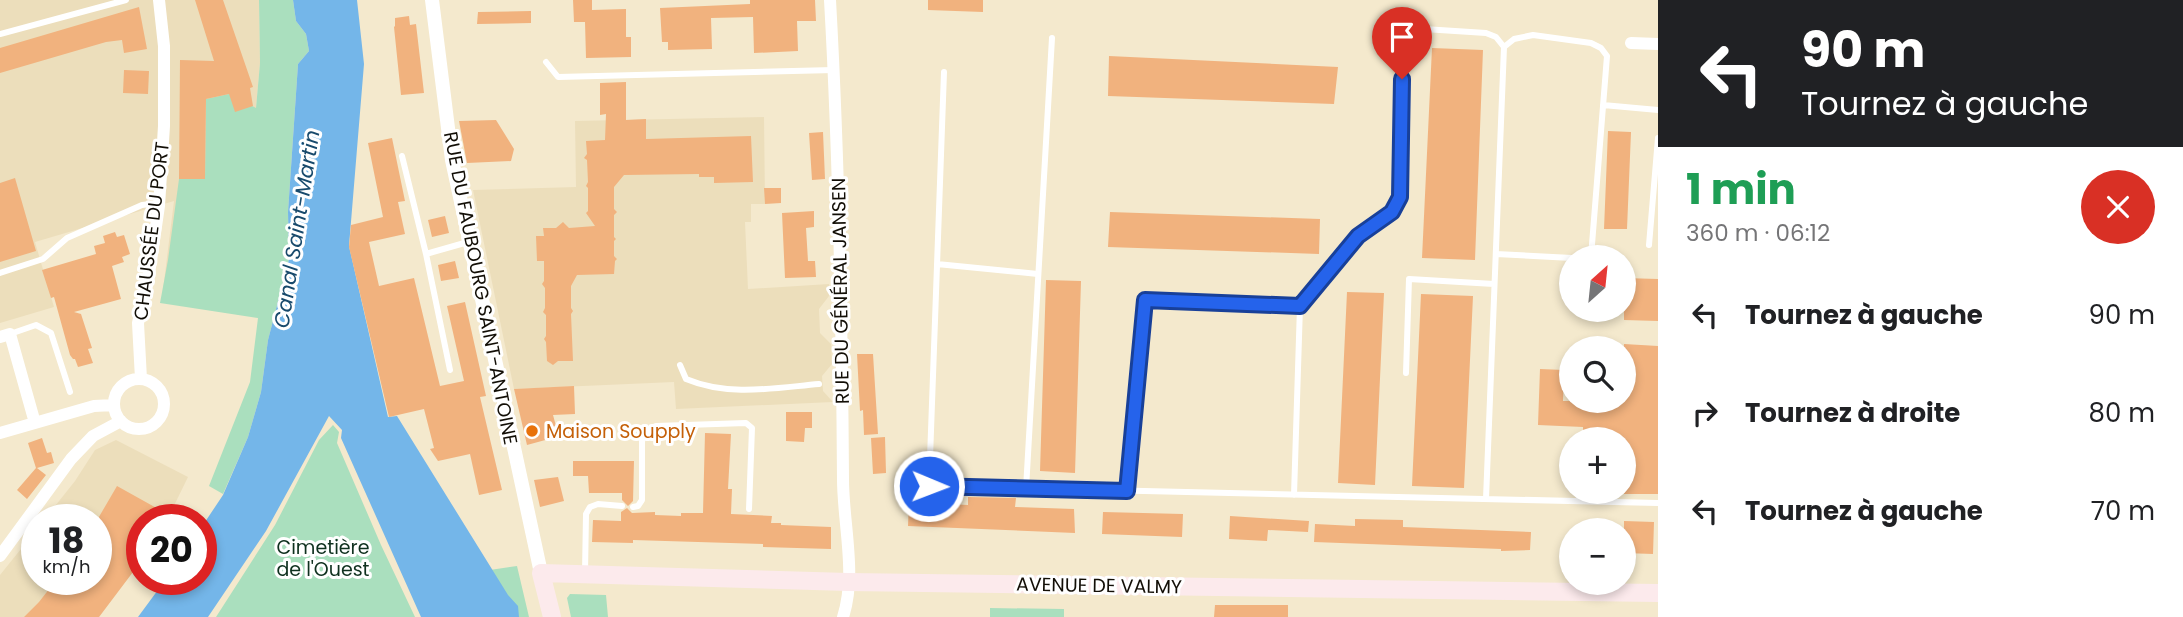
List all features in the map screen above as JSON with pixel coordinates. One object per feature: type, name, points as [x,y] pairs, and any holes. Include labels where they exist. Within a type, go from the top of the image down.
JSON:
[{"type":"main road","name":"AVENUE DE VALMY","points":[[541,573],[848,582],[1658,593]]},
{"type":"main road","points":[[541,573],[552,617]]},
{"type":"street","name":"CHAUSSÉE DU PORT","points":[[141,379],[138,323],[148,281],[159,203],[164,127],[164,46],[159,0]]},
{"type":"street","name":"RUE DU FAUBOURG SAINT-ANTOINE","points":[[432,0],[452,160],[541,573]]},
{"type":"street","name":"RUE DU GÉNÉRAL JANSEN","points":[[830,0],[842,323],[843,508],[848,553],[848,602],[843,617]]},
{"type":"street","points":[[1631,43],[1658,44]]},
{"type":"street","points":[[5,336],[35,423]]},
{"type":"street","points":[[141,379],[149,381],[162,393],[163,410],[153,424],[145,428],[128,426],[121,421],[114,405],[122,386],[141,379]]},
{"type":"street","points":[[0,433],[94,405],[114,405]]},
{"type":"street","points":[[0,556],[71,459],[93,436],[121,421]]},
{"type":"lane","points":[[0,34],[126,0]]},
{"type":"lane","points":[[1294,495],[1300,306],[1358,236],[1392,212],[1400,197],[1402,56],[1404,45],[1411,34],[1424,29],[1486,33],[1496,37],[1504,47],[1486,499]]},
{"type":"lane","points":[[1504,47],[1514,39],[1533,35],[1591,43],[1601,48],[1607,56],[1592,245]]},
{"type":"lane","points":[[1026,489],[1052,38]]},
{"type":"lane","points":[[546,62],[558,76],[834,70]]},
{"type":"lane","points":[[944,72],[929,486],[1658,503]]},
{"type":"lane","points":[[1603,105],[1658,110]]},
{"type":"lane","points":[[1649,245],[1658,138]]},
{"type":"lane","points":[[402,156],[450,370]]},
{"type":"lane","points":[[0,273],[43,259],[67,237],[142,205],[159,203]]},
{"type":"lane","points":[[426,254],[470,241]]},
{"type":"lane","points":[[1496,254],[1559,257]]},
{"type":"lane","points":[[937,264],[1038,274]]},
{"type":"lane","points":[[1406,373],[1409,279],[1494,284]]},
{"type":"lane","points":[[1127,491],[1145,300],[1300,306]]},
{"type":"lane","points":[[5,336],[36,326],[51,333],[70,392]]},
{"type":"lane","points":[[680,365],[686,379],[703,386],[725,390],[819,384]]},
{"type":"lane","points":[[633,507],[638,506],[642,500],[642,441],[647,430],[656,426],[746,423],[752,428],[749,509]]},
{"type":"lane","points":[[585,575],[586,513],[590,506],[598,504],[622,506]]},
{"type":"shaded area","points":[[0,0],[259,0],[260,63],[256,108],[162,298],[174,201],[35,242],[54,307],[0,323]]},
{"type":"shaded area","points":[[764,117],[765,204],[751,204],[751,222],[745,222],[748,289],[829,284],[829,296],[819,309],[820,333],[831,344],[832,364],[822,376],[823,391],[833,402],[676,409],[674,382],[514,389],[473,190],[576,187],[575,121]]},
{"type":"shaded area","points":[[116,440],[188,477],[175,504],[126,504],[126,581],[99,617],[0,617],[0,575],[21,549],[21,595],[112,595],[112,504],[57,504],[95,450]]},
{"type":"green space","points":[[259,0],[293,0],[296,21],[306,34],[309,51],[298,64],[288,212],[289,259],[268,340],[261,392],[248,437],[223,494],[209,486],[250,382],[258,318],[160,303],[179,179],[205,179],[206,99],[229,94],[256,108],[260,63]]},
{"type":"green space","name":"Cimetière de l'Ouest","points":[[333,425],[339,432],[337,443],[415,617],[216,617],[275,525],[319,440]]},
{"type":"green space","points":[[517,566],[529,617],[487,617],[483,571]]},
{"type":"green space","points":[[570,594],[606,595],[608,617],[571,617],[567,598]]},
{"type":"green space","points":[[990,608],[1064,609],[1064,617],[990,617]]},
{"type":"water","name":"Canal Saint-Martin","points":[[293,0],[357,0],[364,64],[349,246],[388,417],[397,416],[508,595],[518,606],[519,617],[421,617],[341,438],[342,430],[329,416],[266,531],[208,617],[138,617],[154,595],[217,595],[217,504],[248,437],[261,392],[268,340],[289,259],[288,212],[298,64],[309,51],[306,34],[296,21]]},
{"type":"building","points":[[195,0],[223,0],[253,87],[250,88],[253,106],[235,112],[229,94],[206,99],[205,179],[179,179],[180,60],[214,61]]},
{"type":"building","points":[[573,0],[592,0],[592,10],[626,9],[626,37],[631,37],[631,57],[586,58],[585,22],[574,22]]},
{"type":"building","points":[[750,0],[815,0],[816,21],[797,21],[798,51],[754,53],[753,17],[711,18],[712,49],[668,50],[668,42],[662,42],[660,8],[750,4]]},
{"type":"building","points":[[928,0],[983,0],[983,12],[928,10]]},
{"type":"building","points":[[139,7],[147,49],[124,53],[122,40],[106,42],[0,73],[0,48]]},
{"type":"building","points":[[531,11],[531,23],[477,24],[478,12]]},
{"type":"building","points":[[409,16],[410,25],[416,24],[424,93],[401,95],[394,27],[395,18]]},
{"type":"building","points":[[1432,48],[1483,50],[1475,260],[1422,258]]},
{"type":"building","points":[[1109,56],[1338,67],[1334,104],[1108,96]]},
{"type":"building","points":[[124,70],[149,71],[148,94],[123,93]]},
{"type":"building","points":[[626,82],[626,120],[646,119],[646,139],[751,136],[753,182],[714,183],[714,177],[699,177],[699,174],[624,175],[614,187],[614,209],[617,212],[614,215],[614,256],[617,259],[614,274],[577,275],[571,286],[573,361],[558,361],[553,365],[547,361],[544,339],[544,261],[537,261],[536,236],[544,236],[543,228],[556,228],[563,222],[569,228],[595,226],[586,213],[586,141],[605,140],[606,114],[600,115],[600,83]]},
{"type":"building","points":[[496,120],[514,149],[511,161],[467,163],[459,121]]},
{"type":"building","points":[[1608,131],[1631,132],[1627,229],[1604,229]]},
{"type":"building","points":[[823,132],[825,179],[812,180],[809,133]]},
{"type":"building","points":[[392,138],[405,201],[398,202],[405,234],[369,242],[379,286],[414,278],[440,386],[464,381],[447,306],[465,302],[486,396],[480,397],[502,490],[479,495],[470,454],[438,461],[430,449],[434,448],[424,409],[389,417],[349,247],[351,225],[383,217],[368,143]]},
{"type":"building","points":[[15,178],[36,251],[0,262],[0,183]]},
{"type":"building","points":[[764,188],[781,188],[781,203],[765,204]]},
{"type":"building","points":[[814,211],[814,227],[806,228],[808,261],[815,261],[816,277],[785,278],[782,213]]},
{"type":"building","points":[[1110,212],[1320,219],[1319,254],[1108,247]]},
{"type":"building","points":[[445,216],[449,233],[432,237],[428,220]]},
{"type":"building","points":[[115,232],[117,237],[124,235],[130,254],[122,257],[124,262],[112,266],[121,299],[74,312],[81,314],[92,348],[88,349],[93,363],[78,367],[70,355],[54,297],[51,298],[42,270],[96,254],[94,246],[105,243],[103,236]]},
{"type":"building","points":[[455,261],[459,278],[441,281],[438,265]]},
{"type":"building","points":[[1636,278],[1658,279],[1658,321],[1636,320]]},
{"type":"building","points":[[1046,280],[1081,281],[1075,473],[1040,471]]},
{"type":"building","points":[[1347,292],[1384,293],[1375,485],[1338,483]]},
{"type":"building","points":[[1421,294],[1473,296],[1464,488],[1412,486]]},
{"type":"building","points":[[1636,345],[1658,346],[1658,494],[1636,494],[1636,427],[1538,425],[1540,369],[1559,370],[1559,413],[1636,413]]},
{"type":"building","points":[[857,354],[873,354],[878,434],[864,435]]},
{"type":"building","points":[[574,386],[575,414],[553,415],[556,426],[547,428],[549,439],[527,445],[514,389]]},
{"type":"building","points":[[786,412],[812,412],[812,428],[805,428],[804,442],[786,441]]},
{"type":"building","points":[[705,433],[731,434],[728,489],[732,489],[731,514],[772,516],[771,523],[781,525],[831,527],[831,549],[633,540],[633,543],[592,542],[593,520],[621,521],[621,512],[627,508],[632,513],[655,512],[655,515],[703,513]]},
{"type":"building","points":[[885,437],[886,473],[873,474],[871,438]]},
{"type":"building","points":[[42,438],[54,463],[37,468],[46,475],[27,499],[17,490],[36,468],[28,443]]},
{"type":"building","points":[[573,461],[634,461],[633,501],[628,506],[622,500],[622,493],[589,493],[588,476],[573,476]]},
{"type":"building","points":[[558,477],[564,501],[540,507],[534,480]]},
{"type":"building","points":[[117,486],[149,504],[126,504],[126,581],[99,617],[24,617],[44,595],[112,595],[112,504],[106,504]]},
{"type":"building","points":[[968,497],[1016,498],[1015,507],[1074,509],[1075,533],[908,526],[909,502],[968,505]]},
{"type":"building","points":[[1103,512],[1183,514],[1182,537],[1102,534]]},
{"type":"building","points":[[1230,516],[1309,521],[1308,532],[1268,530],[1267,541],[1229,539]]},
{"type":"building","points":[[1355,519],[1403,520],[1403,527],[1531,532],[1530,550],[1314,542],[1315,524],[1355,526]]},
{"type":"building","points":[[1636,521],[1654,522],[1653,554],[1636,553]]},
{"type":"building","points":[[1215,605],[1288,605],[1288,617],[1214,617]]},
{"type":"place","name":"Maison Soupply","points":[[532,431]]},
{"type":"route","points":[[929,486],[1127,491],[1145,300],[1300,306],[1358,236],[1392,212],[1400,197],[1402,79]]}]
